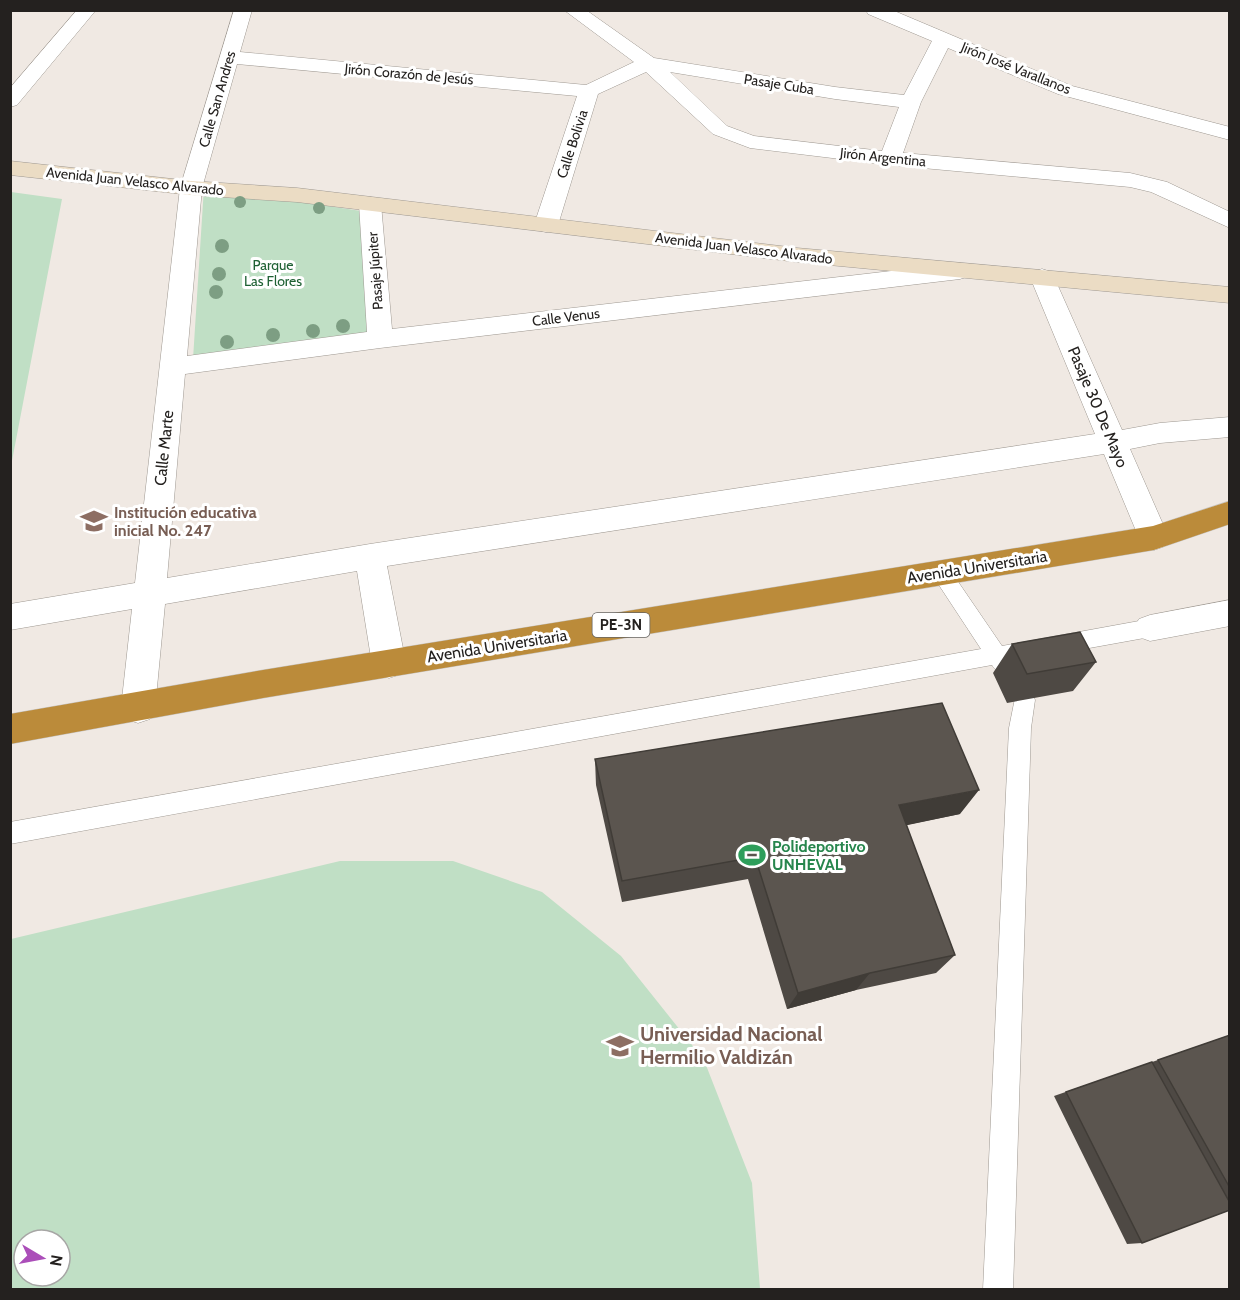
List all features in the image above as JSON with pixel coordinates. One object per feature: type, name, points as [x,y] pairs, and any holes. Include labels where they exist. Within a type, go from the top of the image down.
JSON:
[{"type":"highway","name":"Avenida Universitaria","points":[[10,729],[389,663],[1154,538],[1230,512]]},
{"type":"street","points":[[10,101],[87,10]]},
{"type":"street","name":"Calle San Andres","points":[[193,182],[243,10]]},
{"type":"street","name":"Jirón Argentina","points":[[573,10],[648,63],[720,130],[750,142],[890,158],[1130,180],[1160,187],[1230,220]]},
{"type":"street","name":"Jirón José Varallanos","points":[[875,10],[1065,90],[1230,134]]},
{"type":"street","points":[[890,158],[911,102],[943,38]]},
{"type":"street","name":"Jirón Corazón de Jesús","points":[[230,57],[589,91]]},
{"type":"street","name":"Calle Bolivia","points":[[546,225],[589,91],[648,63]]},
{"type":"street","name":"Pasaje Cuba","points":[[648,63],[835,93],[911,102]]},
{"type":"street","name":"Avenida Juan Velasco Alvarado","points":[[10,149],[162,168],[193,182]]},
{"type":"street","name":"Avenida Juan Velasco Alvarado","points":[[10,168],[193,182],[797,255],[1230,295]]},
{"type":"street","name":"Calle Marte","points":[[138,708],[193,182]]},
{"type":"street","name":"Pasaje Júpiter","points":[[370,204],[380,339]]},
{"type":"street","name":"Calle Venus","points":[[172,367],[380,339],[960,270]]},
{"type":"street","name":"Pasaje 30 De Mayo","points":[[1042,277],[1154,538]]},
{"type":"street","points":[[10,617],[369,556],[772,492],[1113,442],[1160,433],[1230,427]]},
{"type":"street","points":[[369,556],[389,663]]},
{"type":"street","points":[[1150,628],[1230,613]]},
{"type":"lane","points":[[941,573],[1002,663]]},
{"type":"lane","points":[[10,833],[1002,663],[1150,628]]},
{"type":"lane","points":[[998,1290],[1020,728],[1024,700]]},
{"type":"green space","name":"Parque Las Flores","points":[[204,187],[361,211],[374,331],[193,359]]},
{"type":"green space","points":[[10,192],[62,199],[11,466]]},
{"type":"green space","points":[[340,861],[453,861],[542,892],[621,956],[704,1060],[752,1183],[760,1289],[11,1289],[11,939]]},
{"type":"building","points":[[1080,632],[1096,662],[1027,674],[1012,644]]},
{"type":"building","name":"Polideportivo UNHEVAL","points":[[942,703],[979,790],[899,805],[955,955],[870,973],[798,993],[755,857],[622,881],[595,759]]},
{"type":"building","points":[[1230,1035],[1230,1188],[1158,1060]]},
{"type":"building","points":[[1152,1062],[1230,1203],[1230,1210],[1142,1243],[1066,1092]]},
{"type":"place","name":"Institución educativa inicial No. 247","points":[[94,521]]},
{"type":"place","name":"Polideportivo UNHEVAL","points":[[752,855]]},
{"type":"place","name":"Universidad Nacional Hermilio Valdizán","points":[[620,1046]]}]
